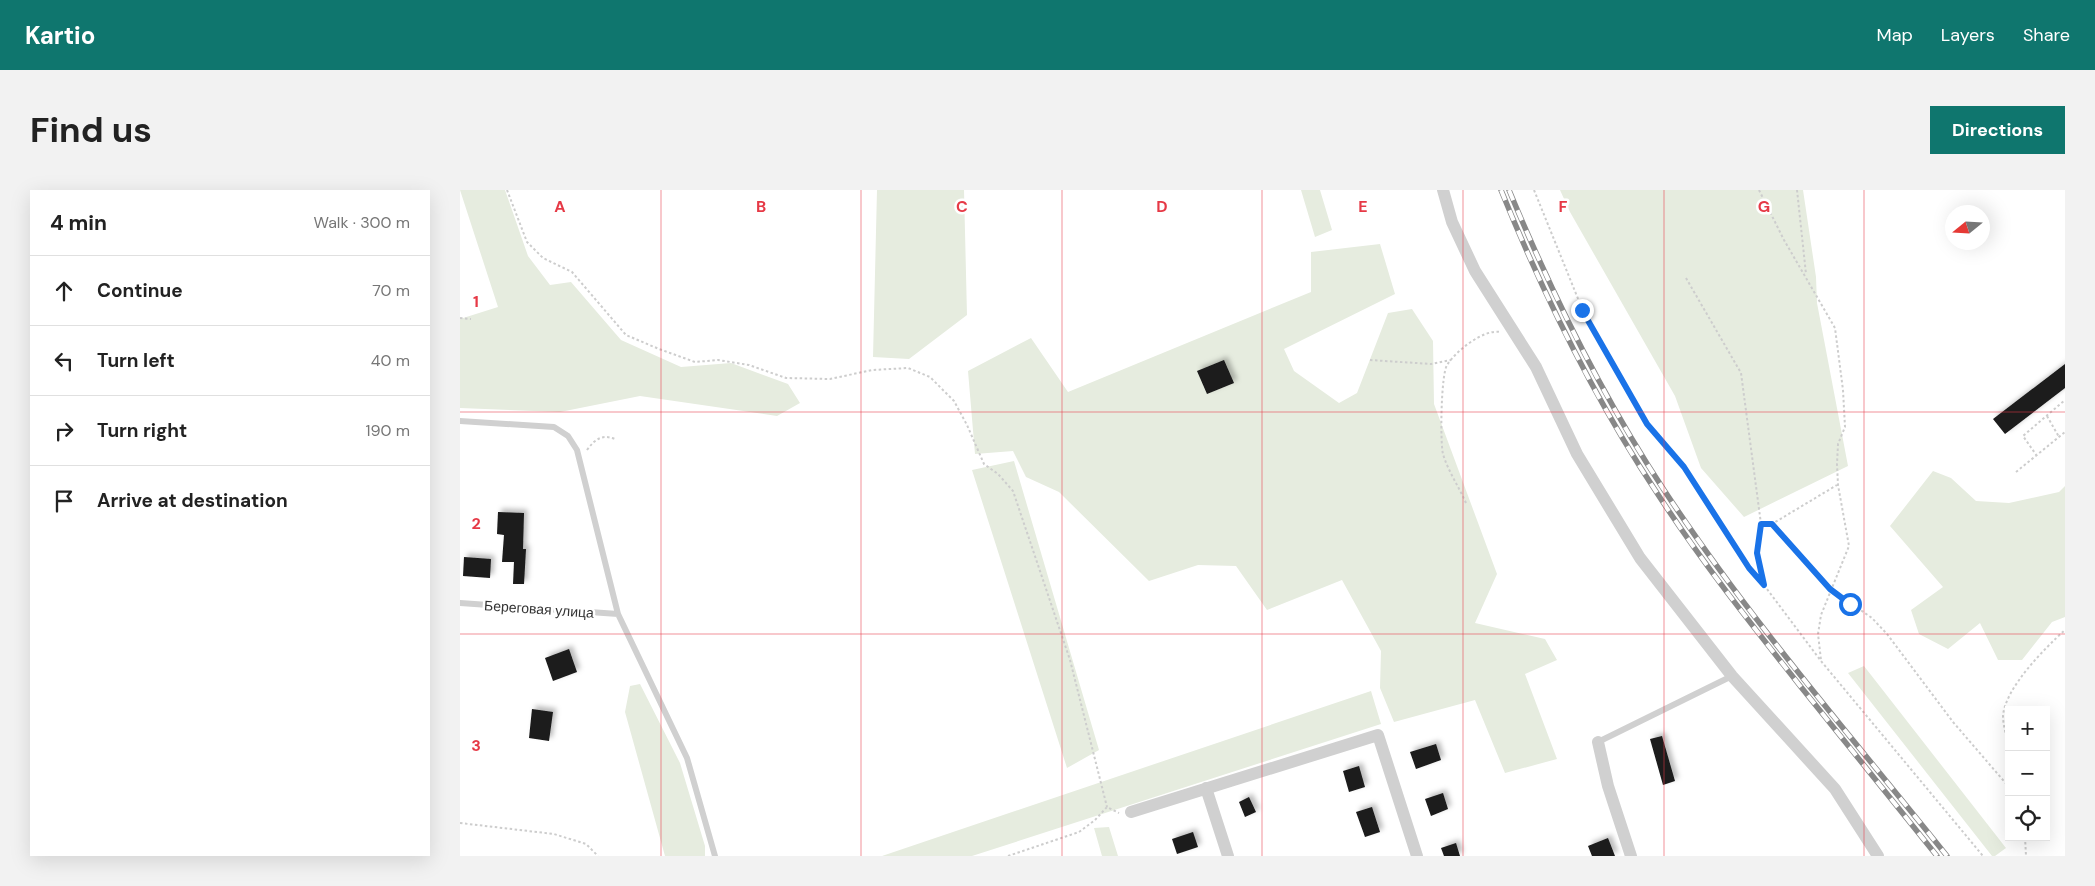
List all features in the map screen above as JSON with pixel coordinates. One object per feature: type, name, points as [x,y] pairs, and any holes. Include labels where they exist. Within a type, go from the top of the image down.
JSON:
[{"type":"street","points":[[1443,190],[1452,222],[1475,272],[1536,367],[1577,454],[1640,558],[1732,676],[1835,789],[1878,856]]},
{"type":"street","points":[[1131,812],[1378,735],[1417,856]]},
{"type":"street","points":[[1598,742],[1608,786],[1631,856]]},
{"type":"street","points":[[1206,788],[1228,856]]},
{"type":"lane","points":[[460,421],[554,427],[568,436],[577,450],[618,614],[687,758],[715,856]]},
{"type":"lane","name":"Береговая улица","points":[[460,603],[618,614]]},
{"type":"lane","points":[[1598,742],[1732,676]]},
{"type":"path","points":[[507,190],[527,242],[543,258],[572,272],[626,334],[658,349],[695,362],[718,360],[749,365],[786,378],[830,379],[872,370],[908,368],[930,377],[954,401],[984,464],[998,474],[1014,491],[1070,660],[1107,807],[1118,813],[1131,812]]},
{"type":"path","points":[[1534,190],[1582,310],[1647,424],[1684,467],[1749,568],[1821,661],[1983,856]]},
{"type":"path","points":[[1759,190],[1784,240],[1807,276],[1835,328],[1843,390],[1845,427],[1838,444],[1838,484],[1849,546],[1821,614],[1818,634],[1821,661]]},
{"type":"path","points":[[1797,190],[1807,276]]},
{"type":"path","points":[[1686,278],[1741,373],[1761,524],[1757,553],[1764,585]]},
{"type":"path","points":[[460,318],[470,319]]},
{"type":"path","points":[[1466,503],[1443,453],[1442,395],[1446,366],[1467,344],[1491,331],[1515,335]]},
{"type":"path","points":[[1370,360],[1431,364],[1452,360]]},
{"type":"path","points":[[2037,456],[2023,436],[2065,400]]},
{"type":"path","points":[[2047,416],[2059,437]]},
{"type":"path","points":[[2016,472],[2065,432]]},
{"type":"path","points":[[580,460],[595,439],[601,437],[616,439]]},
{"type":"path","points":[[1761,524],[1772,524],[1838,484]]},
{"type":"path","points":[[1772,524],[1830,589],[1872,618],[1887,634],[1953,722],[2005,782]]},
{"type":"path","points":[[2005,706],[2006,701],[2035,658],[2065,630]]},
{"type":"path","points":[[2005,706],[2003,717],[2005,727]]},
{"type":"path","points":[[1008,856],[1079,832],[1095,820],[1107,807]]},
{"type":"path","points":[[460,823],[554,834],[586,844],[598,856]]},
{"type":"path","points":[[2025,841],[2026,856]]},
{"type":"shaded area","points":[[460,190],[505,190],[528,256],[550,285],[571,282],[621,340],[681,367],[731,363],[788,384],[800,403],[777,416],[640,396],[560,412],[460,408],[460,319],[498,307]]},
{"type":"shaded area","points":[[877,190],[964,190],[967,315],[909,359],[873,357]]},
{"type":"shaded area","points":[[1301,190],[1320,190],[1332,230],[1315,237]]},
{"type":"shaded area","points":[[1560,190],[1803,190],[1816,277],[1817,303],[1848,466],[1744,517],[1701,468],[1675,396],[1570,212]]},
{"type":"shaded area","points":[[1380,244],[1395,294],[1284,349],[1294,371],[1339,403],[1357,393],[1388,313],[1412,309],[1433,341],[1434,404],[1497,574],[1475,623],[1545,639],[1557,660],[1525,674],[1557,759],[1505,773],[1475,700],[1394,722],[1380,688],[1381,651],[1342,580],[1267,610],[1236,566],[1198,565],[1149,581],[1059,492],[1026,477],[1013,451],[975,454],[968,371],[1031,338],[1068,392],[1311,292],[1311,252]]},
{"type":"shaded area","points":[[1014,461],[1099,750],[1067,768],[972,470]]},
{"type":"shaded area","points":[[1933,471],[1951,478],[1976,501],[2009,503],[2059,492],[2065,486],[2065,617],[2052,622],[2022,660],[1998,660],[1980,623],[1948,649],[1919,634],[1911,610],[1943,587],[1890,526]]},
{"type":"shaded area","points":[[1864,666],[2006,848],[1992,856],[1848,673]]},
{"type":"shaded area","points":[[640,684],[680,763],[705,846],[705,856],[665,856],[625,712],[630,686]]},
{"type":"shaded area","points":[[1371,691],[1381,724],[972,856],[882,856]]},
{"type":"shaded area","points":[[1109,827],[1118,856],[1102,856],[1094,828]]},
{"type":"building","points":[[1224,360],[1234,383],[1207,394],[1197,371]]},
{"type":"building","points":[[2065,364],[2065,388],[2005,434],[1993,419]]},
{"type":"building","points":[[498,512],[524,513],[523,549],[526,549],[524,584],[513,584],[514,562],[502,562],[504,535],[497,534]]},
{"type":"building","points":[[464,557],[491,559],[490,578],[463,576]]},
{"type":"building","points":[[569,649],[577,672],[553,681],[545,658]]},
{"type":"building","points":[[532,709],[553,712],[549,741],[529,738]]},
{"type":"building","points":[[1662,736],[1675,781],[1663,785],[1650,739]]},
{"type":"building","points":[[1436,744],[1441,760],[1416,769],[1410,752]]},
{"type":"building","points":[[1359,766],[1365,787],[1349,792],[1343,771]]},
{"type":"building","points":[[1443,793],[1448,809],[1431,816],[1425,799]]},
{"type":"building","points":[[1249,797],[1256,812],[1245,817],[1239,802]]},
{"type":"building","points":[[1372,807],[1380,832],[1365,837],[1356,812]]},
{"type":"building","points":[[1193,832],[1198,847],[1177,854],[1172,839]]},
{"type":"building","points":[[1608,838],[1615,856],[1592,856],[1588,846]]},
{"type":"building","points":[[1456,843],[1460,856],[1444,856],[1441,848]]},
{"type":"railway","points":[[1501,190],[1535,269],[1591,383],[1657,493],[1745,616],[1937,856]]},
{"type":"railway","points":[[1509,190],[1525,229],[1579,344],[1620,418],[1664,490],[1766,631],[1947,856]]},
{"type":"route","points":[[1582,310],[1647,424],[1684,467],[1749,568],[1764,585],[1757,553],[1761,524],[1772,524],[1830,589],[1850,604]]}]
